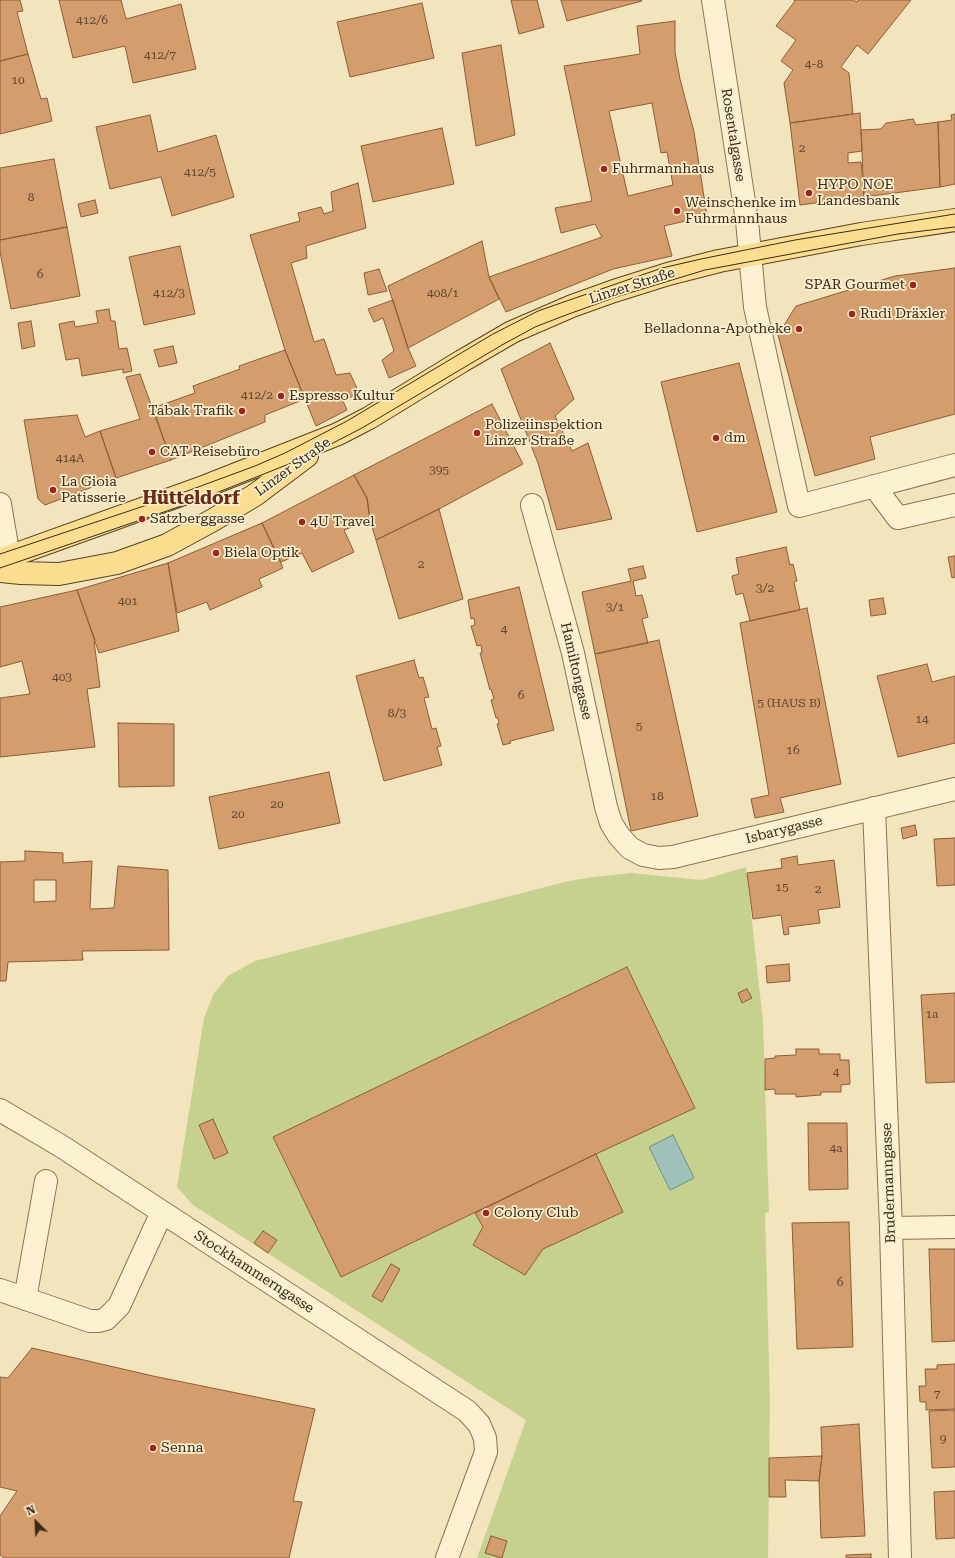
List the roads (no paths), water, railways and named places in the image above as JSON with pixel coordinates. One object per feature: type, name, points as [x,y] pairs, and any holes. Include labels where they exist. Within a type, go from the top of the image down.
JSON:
[{"type":"main road","name":"Linzer Straße","points":[[3,563],[21,573],[60,574],[117,563],[167,545],[255,496],[338,434],[375,414],[480,350],[512,332],[541,319],[614,290],[714,262],[861,234],[955,220]]},
{"type":"main road","name":"Linzer Straße","points":[[3,563],[338,434]]},
{"type":"street","name":"Rosentalgasse","points":[[713,0],[747,221],[754,307],[799,506],[874,486]]},
{"type":"street","points":[[955,465],[874,486],[898,518],[955,504]]},
{"type":"street","points":[[0,504],[3,563]]},
{"type":"street","name":"Hamiltongasse","points":[[532,505],[573,653],[606,808],[611,823],[619,836]]},
{"type":"street","name":"Isbarygasse","points":[[619,836],[630,848],[643,855],[659,858],[673,858],[955,789]]},
{"type":"street","name":"Brudermanngasse","points":[[874,808],[891,1228],[900,1558]]},
{"type":"street","name":"Stockhammerngasse","points":[[0,1110],[61,1146],[467,1411],[479,1424],[485,1438],[486,1452],[447,1558]]},
{"type":"street","points":[[26,1299],[46,1181]]},
{"type":"street","points":[[0,1290],[90,1321],[106,1319],[118,1306],[162,1212]]},
{"type":"street","points":[[891,1228],[955,1227]]},
{"type":"water","points":[[673,1135],[694,1178],[670,1190],[649,1147]]},
{"type":"tram line","points":[[0,554],[171,497],[255,466],[285,453],[347,421],[493,334],[538,311],[662,268],[795,240],[955,214]]},
{"type":"tram line","points":[[0,568],[196,501],[304,458],[362,428],[535,327],[616,297],[705,270],[898,234],[955,227]]},
{"type":"place","name":"Fuhrmannhaus","points":[[604,169]]},
{"type":"place","name":"HYPO NOE Landesbank","points":[[809,193]]},
{"type":"place","name":"Weinschenke im Fuhrmannhaus","points":[[677,211]]},
{"type":"place","name":"SPAR Gourmet","points":[[913,285]]},
{"type":"place","name":"Rudi Dräxler","points":[[852,314]]},
{"type":"place","name":"Belladonna-Apotheke","points":[[799,329]]},
{"type":"place","name":"Espresso Kultur","points":[[281,396]]},
{"type":"place","name":"Tabak Trafik","points":[[242,411]]},
{"type":"place","name":"Polizeiinspektion Linzer Straße","points":[[477,433]]},
{"type":"place","name":"dm","points":[[716,438]]},
{"type":"place","name":"CAT Reisebüro","points":[[152,452]]},
{"type":"place","name":"La Gioia Patisserie","points":[[53,490]]},
{"type":"place","name":"Satzberggasse","points":[[142,519]]},
{"type":"place","name":"4U Travel","points":[[302,522]]},
{"type":"place","name":"Biela Optik","points":[[216,553]]},
{"type":"place","name":"Colony Club","points":[[486,1213]]},
{"type":"place","name":"Senna","points":[[153,1448]]},
{"type":"district","name":"Hütteldorf","points":[[191,499]]}]
